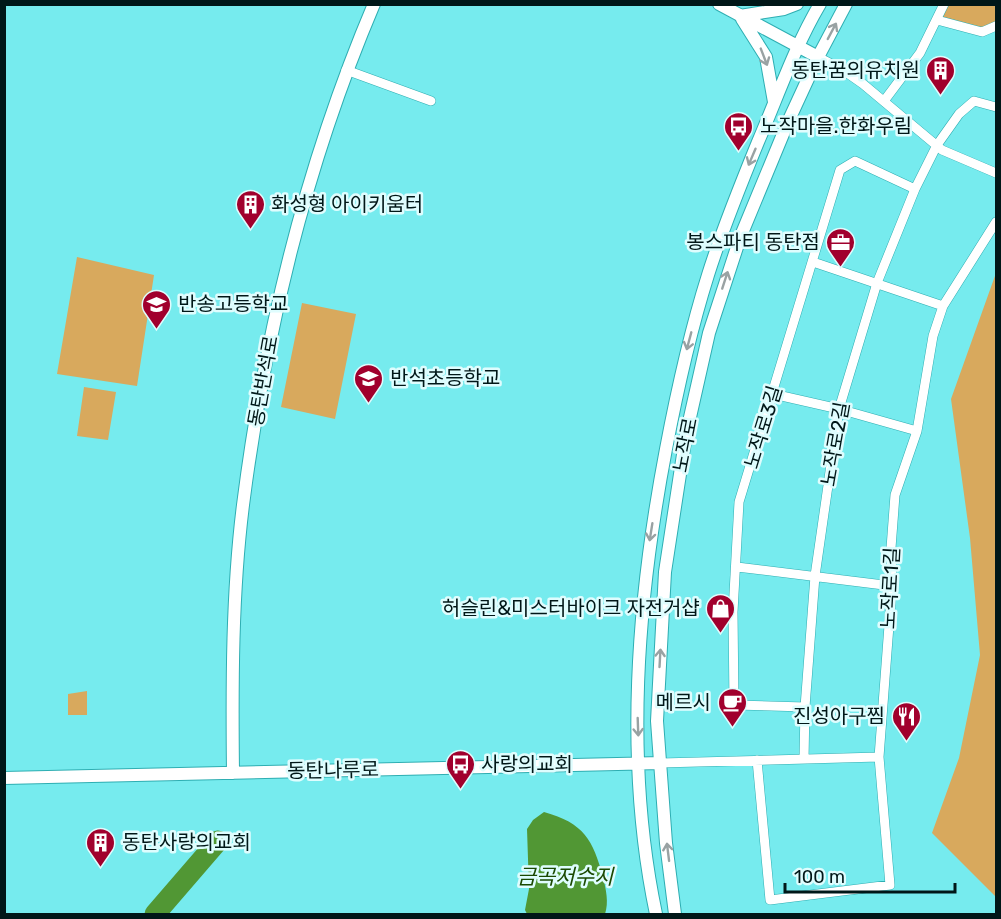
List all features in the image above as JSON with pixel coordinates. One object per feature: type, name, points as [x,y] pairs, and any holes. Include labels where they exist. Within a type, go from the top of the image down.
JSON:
[{"type":"street","name":"동탄반석로","points":[[233,773],[235,612],[243,506],[258,401],[282,283],[299,219],[346,70],[374,4]]},
{"type":"street","points":[[719,4],[843,70],[942,150],[996,173]]},
{"type":"street","points":[[740,16],[783,9],[797,4]]},
{"type":"street","name":"노작로","points":[[656,914],[648,877],[643,829],[637,689],[641,611],[648,549],[676,395],[718,242],[799,47],[820,4]]},
{"type":"street","name":"노작로","points":[[675,912],[665,828],[657,721],[665,572],[686,435],[709,333],[748,217],[792,113],[846,4]]},
{"type":"street","points":[[884,101],[920,53],[944,4]]},
{"type":"street","points":[[740,16],[766,57],[775,103]]},
{"type":"street","points":[[937,20],[982,32],[996,26]]},
{"type":"street","points":[[346,70],[431,101]]},
{"type":"street","points":[[775,103],[780,96],[788,97],[792,103],[792,113]]},
{"type":"street","name":"노작로2길","points":[[804,759],[805,707],[815,576],[839,409],[877,283],[915,189],[937,145],[959,114],[974,101],[996,107]]},
{"type":"street","name":"노작로3길","points":[[805,707],[735,705],[733,612],[739,502],[840,170],[855,161],[915,189]]},
{"type":"street","name":"노작로1길","points":[[758,760],[770,900],[890,885],[879,757],[892,586],[891,548],[895,495],[917,431],[933,336],[943,306],[996,222]]},
{"type":"street","points":[[813,262],[943,306]]},
{"type":"street","points":[[773,394],[839,409],[917,431]]},
{"type":"street","points":[[736,567],[892,586]]},
{"type":"street","points":[[637,689],[649,698],[659,689]]},
{"type":"street","points":[[661,763],[879,757]]},
{"type":"street","name":"동탄나루로","points":[[4,778],[661,763]]},
{"type":"street","points":[[643,829],[654,820],[665,828]]},
{"type":"shaded area","points":[[948,5],[996,5],[996,24],[984,30],[941,18]]},
{"type":"shaded area","points":[[77,257],[154,275],[137,386],[57,374]]},
{"type":"shaded area","points":[[996,273],[996,897],[932,833],[959,758],[980,655],[970,538],[951,399]]},
{"type":"shaded area","points":[[302,303],[356,314],[335,419],[281,407]]},
{"type":"shaded area","points":[[84,387],[116,392],[108,440],[77,436]]},
{"type":"shaded area","points":[[87,691],[87,715],[68,715],[68,694]]},
{"type":"water","name":"금곡저수지","points":[[544,812],[558,816],[578,828],[590,843],[605,887],[607,900],[605,914],[527,914],[525,910],[529,889],[527,829],[533,820]]},
{"type":"waterway","points":[[155,914],[218,841]]},
{"type":"place","name":"동탄꿈의유치원","points":[[941,96]]},
{"type":"place","name":"노작마을.한화우림","points":[[739,152]]},
{"type":"place","name":"화성형 아이키움터","points":[[250,230]]},
{"type":"place","name":"봉스파티 동탄점","points":[[841,268]]},
{"type":"place","name":"반송고등학교","points":[[157,330]]},
{"type":"place","name":"반석초등학교","points":[[369,404]]},
{"type":"place","name":"허슬린&미스터바이크 자전거샵","points":[[721,634]]},
{"type":"place","name":"메르시","points":[[732,728]]},
{"type":"place","name":"진성아구찜","points":[[906,742]]},
{"type":"place","name":"사랑의교회","points":[[460,790]]},
{"type":"place","name":"동탄사랑의교회","points":[[101,868]]}]
